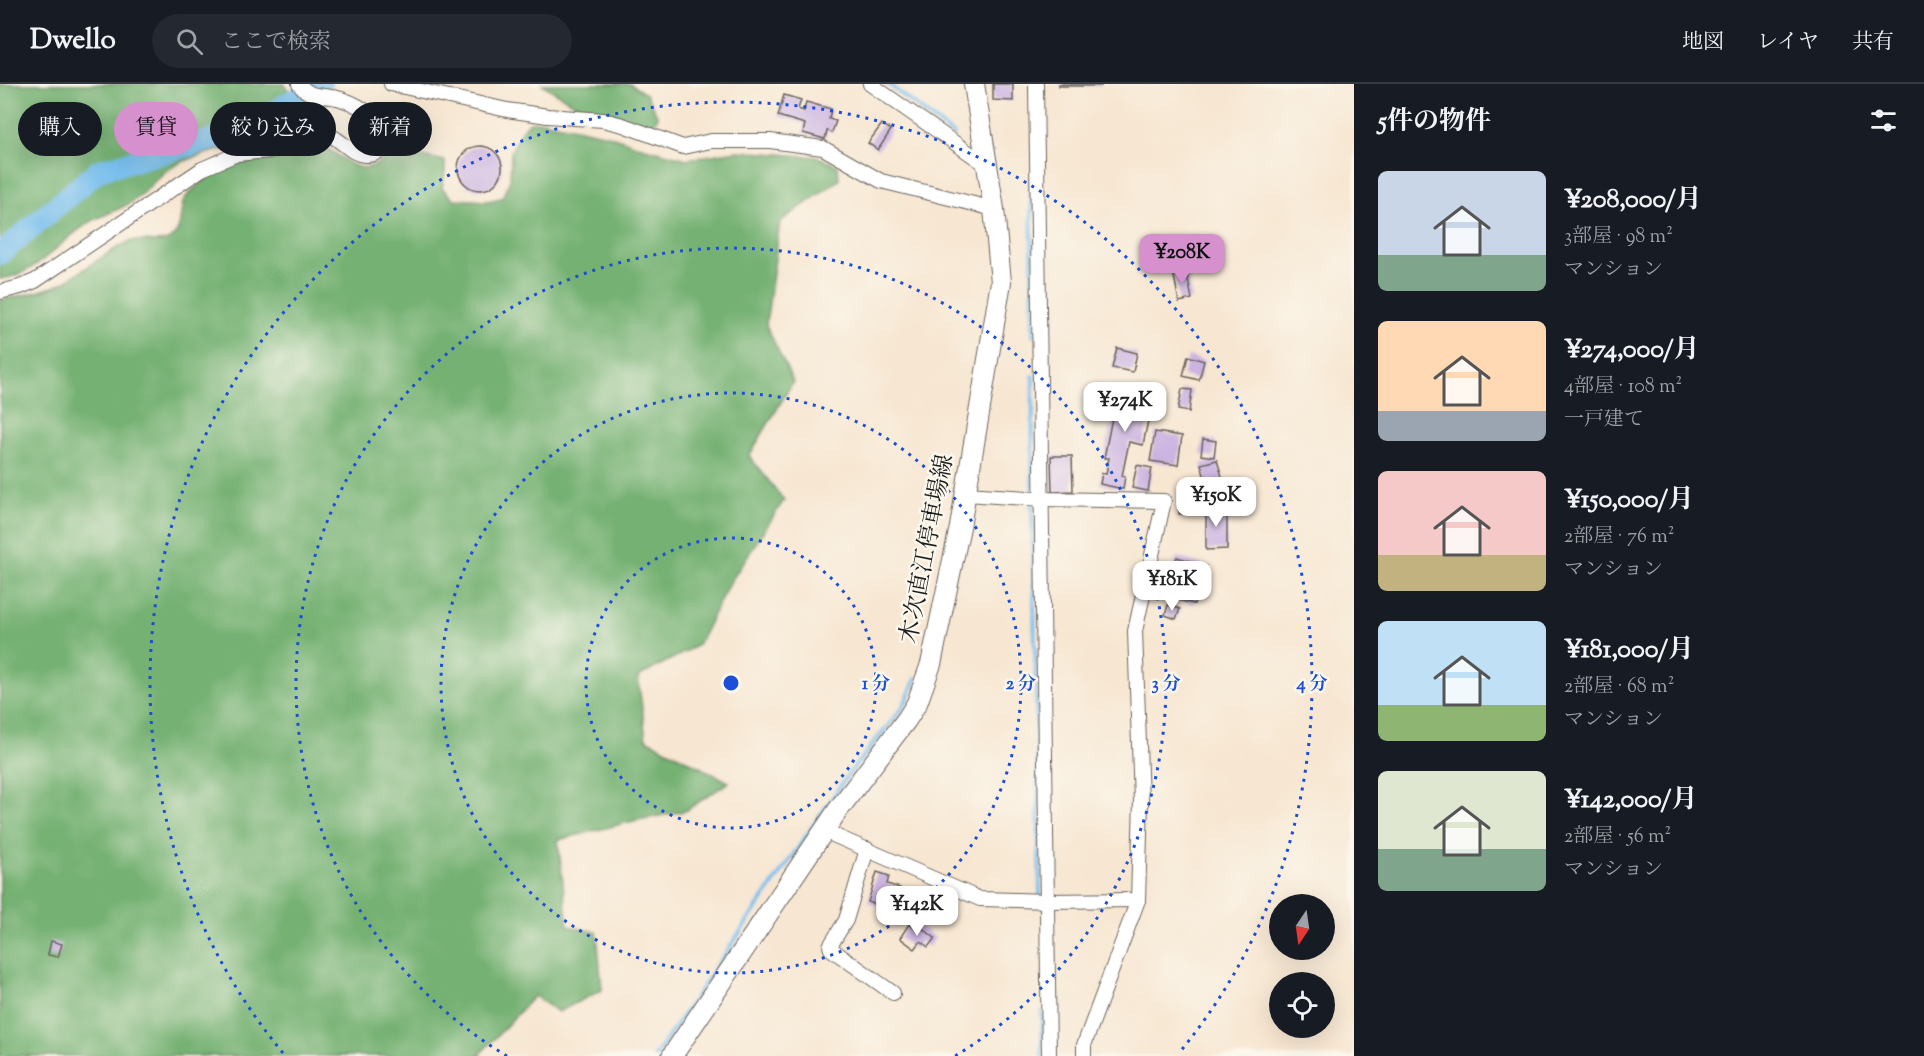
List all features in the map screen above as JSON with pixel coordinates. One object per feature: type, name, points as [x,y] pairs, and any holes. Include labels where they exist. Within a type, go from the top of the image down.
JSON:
[{"type":"main road","name":"木次直江停車場線","points":[[672,1056],[824,831],[907,719],[923,688],[931,664],[966,494],[1001,282],[994,209],[974,84]]},
{"type":"street","points":[[0,292],[36,281],[184,181],[216,162],[237,154],[269,151],[321,134],[330,134],[360,155],[374,154],[379,151],[382,144],[382,128],[370,115],[342,99],[304,91],[298,84]]},
{"type":"street","points":[[391,84],[507,110],[603,120],[683,147],[711,141],[770,141],[823,148],[881,181],[994,209]]},
{"type":"street","points":[[870,84],[987,166]]},
{"type":"street","points":[[1036,84],[1049,1056]]},
{"type":"street","points":[[966,494],[1042,499],[1164,501],[1135,631],[1141,801],[1138,900],[1084,1045],[1084,1056]]},
{"type":"street","points":[[824,831],[980,899],[1138,900]]},
{"type":"street","points":[[867,849],[846,920],[830,946],[831,950],[893,993]]},
{"type":"green space","points":[[0,84],[285,84],[297,102],[210,102],[210,153],[198,156],[198,102],[114,102],[114,156],[197,156],[173,166],[132,202],[76,231],[36,265],[13,276],[0,279]]},
{"type":"green space","points":[[542,84],[630,84],[646,94],[658,117],[652,125],[645,128],[620,116],[572,103]]},
{"type":"green space","points":[[543,121],[608,135],[687,159],[737,151],[818,157],[838,166],[839,180],[780,222],[766,325],[793,382],[749,456],[784,500],[727,587],[698,645],[638,677],[646,739],[729,782],[685,811],[637,820],[558,840],[568,926],[597,932],[602,990],[558,1012],[534,996],[480,1054],[482,1056],[0,1056],[0,300],[55,286],[70,279],[116,248],[132,241],[169,240],[178,229],[183,203],[196,187],[222,170],[249,161],[280,156],[336,154],[351,164],[366,168],[380,162],[385,156],[422,156],[445,161],[442,188],[453,199],[487,201],[502,198],[510,180],[511,152],[521,131],[530,122]]},
{"type":"building","points":[[993,84],[1013,84],[1013,101],[993,100]]},
{"type":"building","points":[[1059,84],[1101,84],[1101,86],[1059,86]]},
{"type":"building","points":[[784,95],[801,100],[798,109],[804,111],[806,102],[831,109],[829,119],[836,121],[832,132],[827,131],[825,139],[803,133],[805,124],[778,116]]},
{"type":"building","points":[[882,124],[891,130],[878,150],[868,143]]},
{"type":"building","points":[[480,146],[495,153],[502,168],[495,183],[480,190],[465,183],[458,168],[465,153]]},
{"type":"building","points":[[1186,269],[1192,299],[1179,302],[1173,271]]},
{"type":"building","points":[[1117,348],[1137,353],[1133,372],[1112,368]]},
{"type":"building","points":[[1188,356],[1204,361],[1199,380],[1183,376]]},
{"type":"building","points":[[1118,388],[1153,396],[1143,445],[1129,442],[1122,476],[1125,476],[1123,489],[1100,484],[1102,473],[1106,474],[1109,458],[1104,458]]},
{"type":"building","points":[[1182,389],[1192,390],[1189,412],[1178,410]]},
{"type":"building","points":[[1155,432],[1182,436],[1178,465],[1150,461]]},
{"type":"building","points":[[1203,439],[1216,441],[1214,457],[1201,455]]},
{"type":"building","points":[[1051,456],[1072,456],[1073,491],[1052,492]]},
{"type":"building","points":[[1217,460],[1223,480],[1213,483],[1213,480],[1206,482],[1201,464]]},
{"type":"building","points":[[1137,465],[1152,468],[1148,491],[1132,488]]},
{"type":"building","points":[[1179,502],[1191,502],[1190,514],[1179,514]]},
{"type":"building","points":[[1206,507],[1227,507],[1227,549],[1206,550]]},
{"type":"building","points":[[1177,557],[1206,566],[1194,604],[1165,597]]},
{"type":"building","points":[[1168,605],[1180,609],[1176,619],[1165,615]]},
{"type":"building","points":[[877,872],[889,876],[887,884],[900,888],[891,917],[879,913],[881,906],[868,902]]},
{"type":"building","points":[[901,890],[908,893],[904,909],[896,907]]},
{"type":"building","points":[[909,924],[916,929],[918,925],[935,938],[928,947],[921,941],[915,949],[900,938]]},
{"type":"building","points":[[51,941],[62,944],[58,957],[48,955]]},
{"type":"waterway","points":[[0,254],[99,170],[237,133],[321,84]]},
{"type":"waterway","points":[[888,84],[954,135]]},
{"type":"waterway","points":[[1031,178],[1033,335]]},
{"type":"waterway","points":[[1032,494],[1033,376]]},
{"type":"waterway","points":[[1032,502],[1040,896]]},
{"type":"waterway","points":[[655,1056],[848,775],[903,707],[916,679]]},
{"type":"waterway","points":[[1042,1012],[1042,1056]]}]
